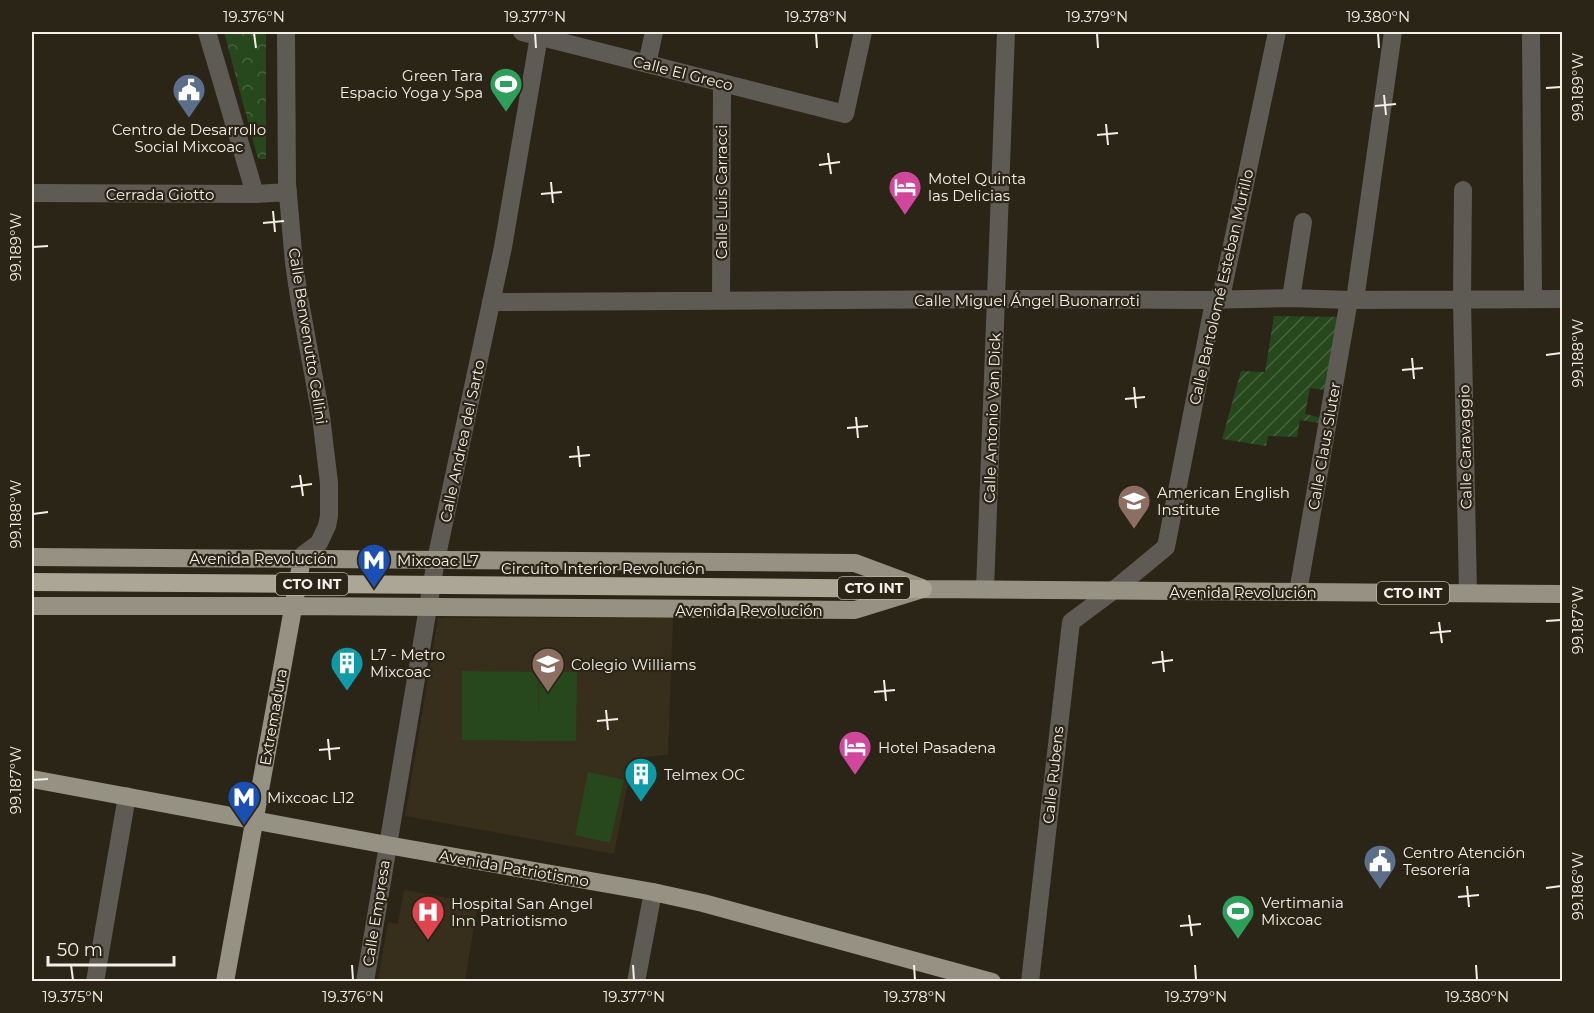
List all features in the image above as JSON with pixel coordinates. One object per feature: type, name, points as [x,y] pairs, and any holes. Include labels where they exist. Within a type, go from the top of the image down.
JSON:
[{"type":"highway","name":"Circuito Interior Revolución","points":[[32,582],[923,589]]},
{"type":"main road","name":"Avenida Revolución","points":[[32,557],[855,563],[923,589]]},
{"type":"main road","name":"Extremadura","points":[[225,981],[302,559]]},
{"type":"main road","name":"Avenida Revolución","points":[[32,606],[855,610],[923,589],[1563,594]]},
{"type":"main road","name":"Avenida Patriotismo","points":[[32,779],[653,892],[703,903],[992,981]]},
{"type":"street","points":[[207,32],[255,194]]},
{"type":"street","name":"Calle Benvenutto Cellini","points":[[286,32],[288,192],[299,297],[321,416],[329,483],[329,516],[324,535],[319,543],[303,555],[302,559]]},
{"type":"street","points":[[647,64],[654,32]]},
{"type":"street","name":"Calle El Greco","points":[[530,34],[845,114],[863,32]]},
{"type":"street","name":"Calle Antonio Van Dick","points":[[986,589],[1005,32]]},
{"type":"street","name":"Calle Bartolomé Esteban Murillo","points":[[1114,591],[1166,547],[1212,312],[1223,288],[1277,32]]},
{"type":"street","name":"Calle Claus Sluter","points":[[1298,592],[1352,300],[1393,32]]},
{"type":"street","points":[[1530,32],[1533,298]]},
{"type":"street","name":"Calle Andrea del Sarto","points":[[387,845],[436,560],[503,247],[530,34]]},
{"type":"street","name":"Calle Luis Carracci","points":[[721,300],[722,83]]},
{"type":"street","name":"Calle Caravaggio","points":[[1463,190],[1462,300],[1468,593]]},
{"type":"street","name":"Cerrada Giotto","points":[[32,193],[255,194],[288,192]]},
{"type":"street","points":[[1291,298],[1303,222]]},
{"type":"street","name":"Calle Miguel Ángel Buonarroti","points":[[491,302],[1563,299]]},
{"type":"street","name":"Calle Rubens","points":[[1030,981],[1071,622],[1114,591]]},
{"type":"street","points":[[95,981],[127,796]]},
{"type":"street","name":"Calle Empresa","points":[[365,981],[387,845]]},
{"type":"street","points":[[636,981],[653,892]]},
{"type":"shaded area","name":"Colegio Williams","points":[[438,618],[673,618],[668,755],[633,758],[614,854],[405,816]]},
{"type":"shaded area","name":"Hospital San Angel Inn Patriotismo","points":[[404,890],[478,903],[465,981],[378,981],[388,922],[398,924]]},
{"type":"green space","points":[[224,32],[266,32],[266,159],[258,159]]},
{"type":"green space","points":[[1274,316],[1344,317],[1331,391],[1310,388],[1305,414],[1326,419],[1325,424],[1300,420],[1297,437],[1268,436],[1266,446],[1222,439],[1241,371],[1265,372]]},
{"type":"green space","points":[[462,671],[538,672],[538,723],[539,671],[577,672],[576,741],[462,740]]},
{"type":"green space","points":[[588,772],[624,780],[610,843],[575,835]]},
{"type":"place","name":"Green Tara Espacio Yoga y Spa","points":[[506,113]]},
{"type":"place","name":"Centro de Desarrollo Social Mixcoac","points":[[189,119]]},
{"type":"place","name":"Motel Quinta las Delicias","points":[[905,216]]},
{"type":"place","name":"American English Institute","points":[[1134,530]]},
{"type":"place","name":"Mixcoac L7","points":[[374,589]]},
{"type":"place","name":"L7 - Metro Mixcoac","points":[[347,692]]},
{"type":"place","name":"Colegio Williams","points":[[548,693]]},
{"type":"place","name":"Hotel Pasadena","points":[[855,776]]},
{"type":"place","name":"Telmex OC","points":[[641,803]]},
{"type":"place","name":"Mixcoac L12","points":[[244,826]]},
{"type":"place","name":"Centro Atención Tesorería","points":[[1380,890]]},
{"type":"place","name":"Vertimania Mixcoac","points":[[1238,940]]},
{"type":"place","name":"Hospital San Angel Inn Patriotismo","points":[[428,941]]}]
